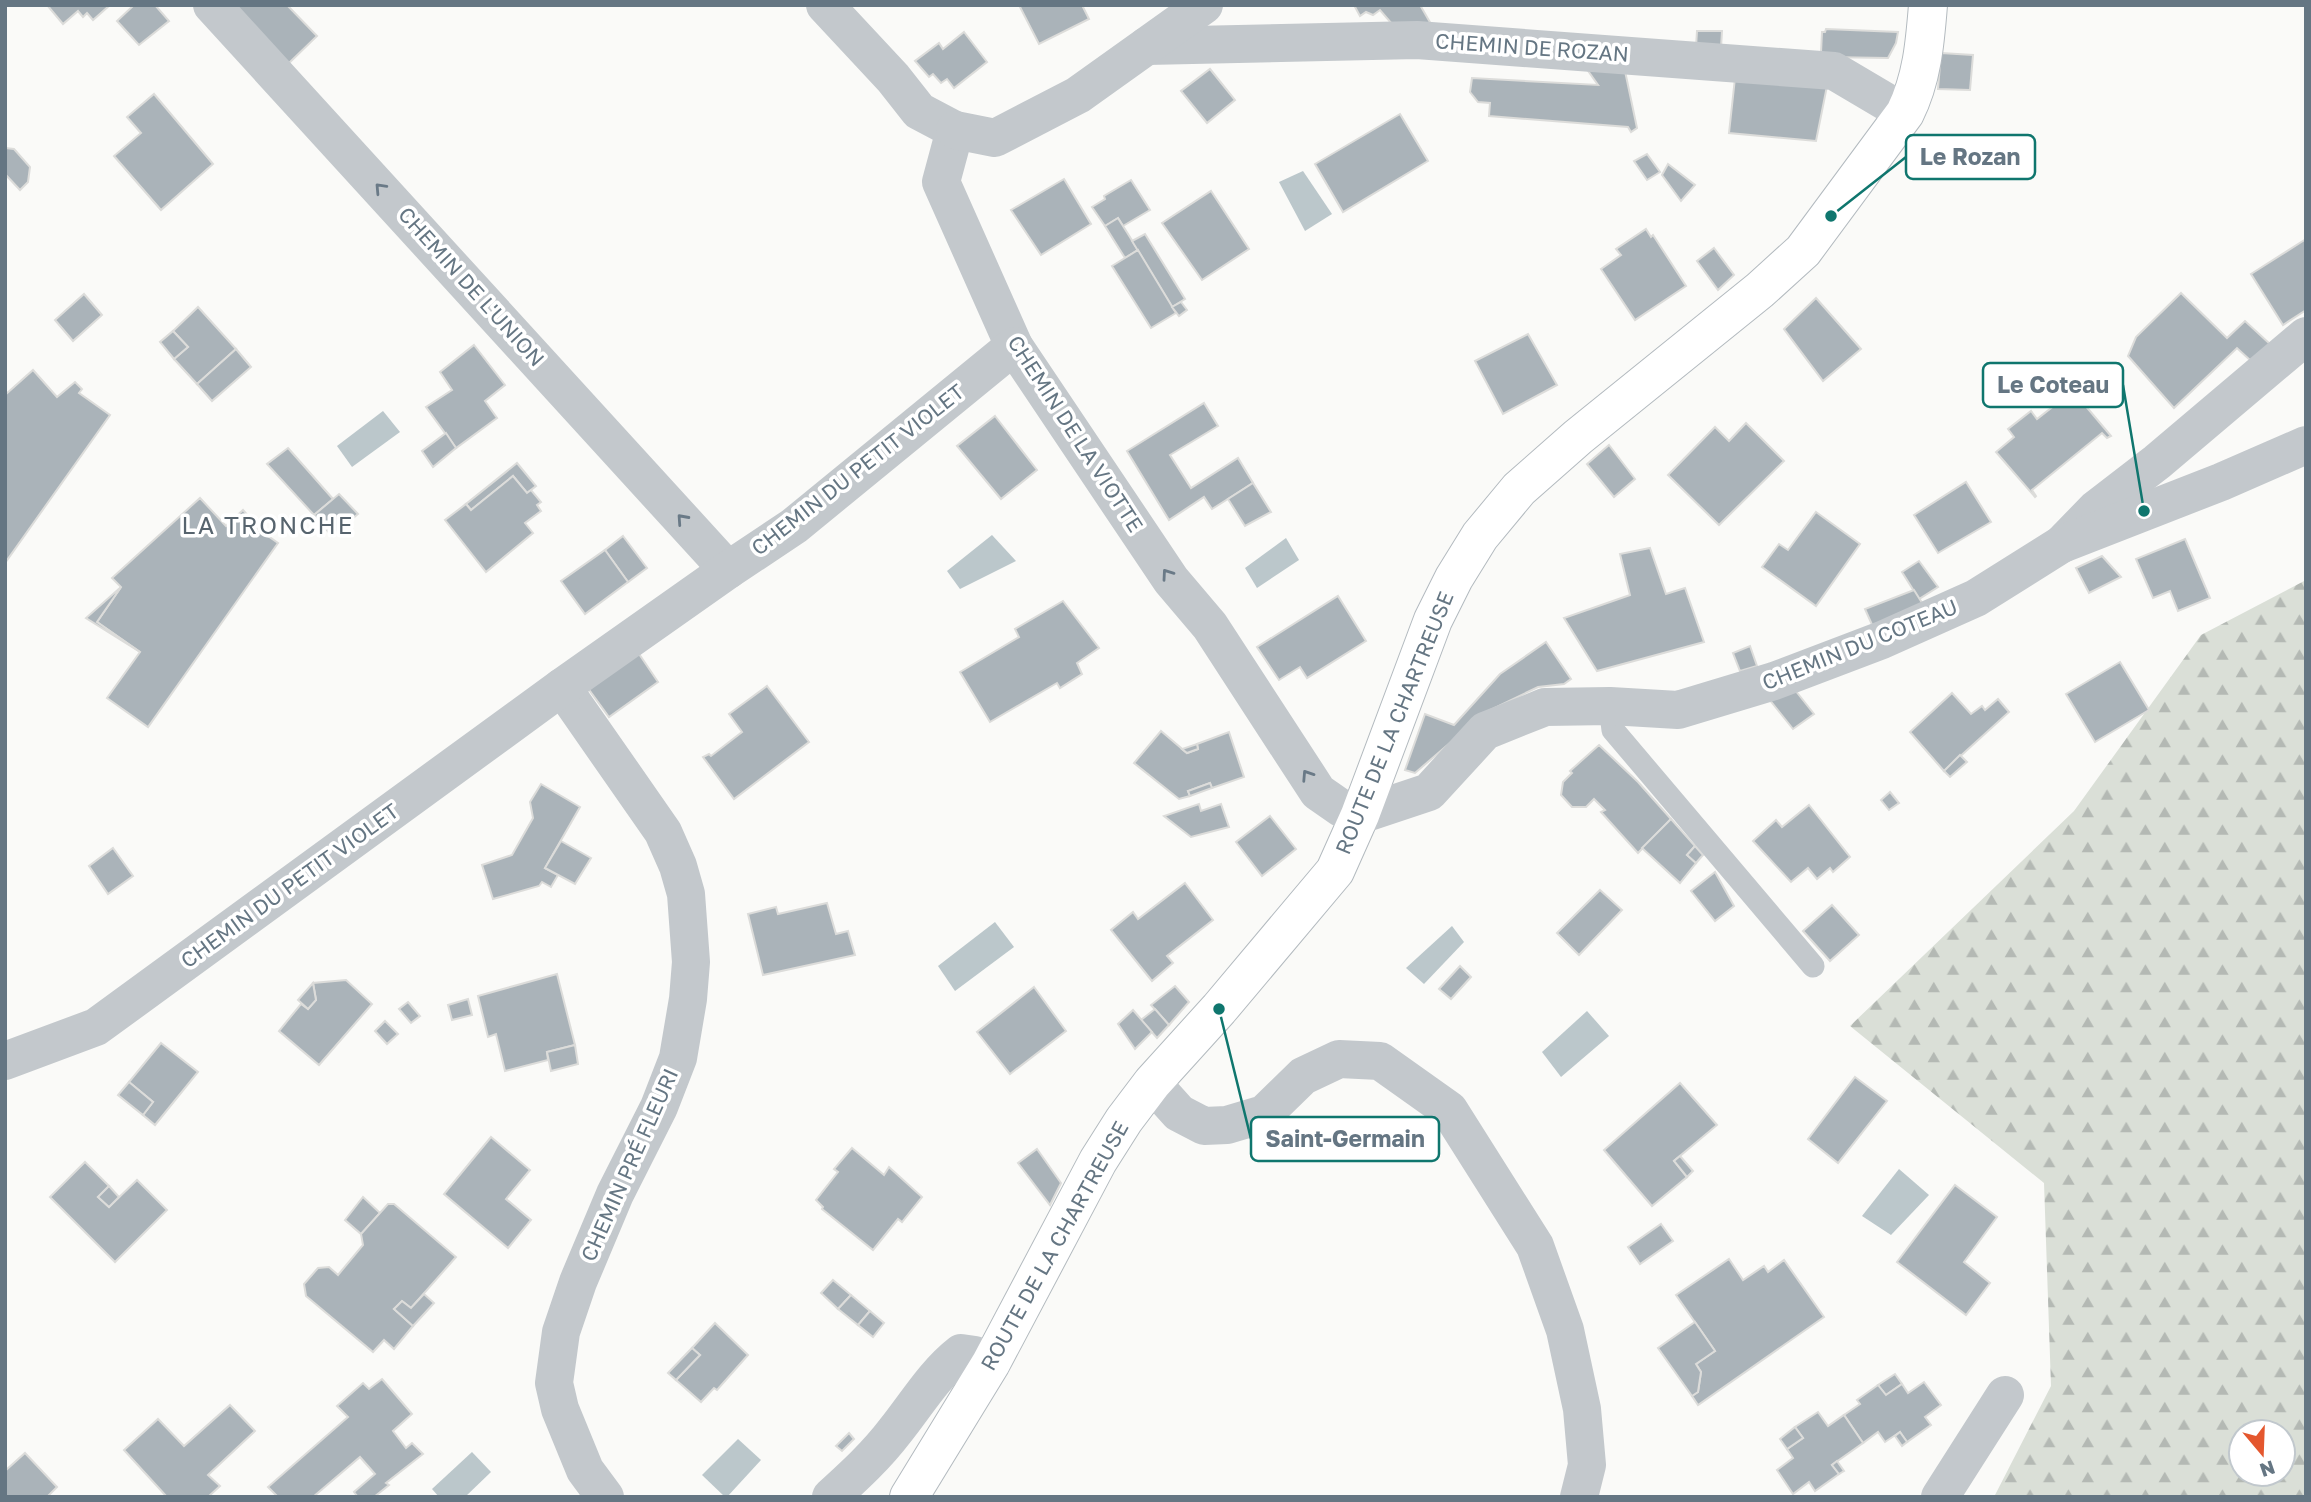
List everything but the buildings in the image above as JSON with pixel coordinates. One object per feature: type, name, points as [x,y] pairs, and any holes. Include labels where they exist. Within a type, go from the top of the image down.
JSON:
[{"type":"main road","name":"ROUTE DE LA CHARTREUSE","points":[[909,1497],[990,1363],[1098,1161],[1124,1120],[1152,1083],[1219,1009],[1335,871],[1360,816],[1433,620],[1454,578],[1480,536],[1518,489],[1788,265],[1831,216],[1913,98],[1925,52],[1928,5]]},
{"type":"street","name":"CHEMIN DE L'UNION","points":[[212,5],[728,570]]},
{"type":"street","points":[[825,5],[893,78],[919,111],[955,130],[995,138],[1078,95],[1204,5]]},
{"type":"street","name":"CHEMIN DE ROZAN","points":[[1147,46],[1417,40],[1834,71],[1905,113]]},
{"type":"street","name":"CHEMIN DE LA VIOTTE","points":[[955,130],[941,182],[1014,346],[1171,580],[1210,626],[1318,792],[1360,816]]},
{"type":"street","name":"CHEMIN DU COTEAU","points":[[1360,816],[1429,792],[1485,731],[1545,707],[1610,706],[1678,710],[1774,681],[1882,640],[1976,598],[2062,544],[2096,509],[2157,462],[2306,336]]},
{"type":"street","name":"CHEMIN DU PETIT VIOLET","points":[[5,1061],[96,1027],[562,687],[794,526],[1014,346]]},
{"type":"street","points":[[2062,544],[2221,482],[2306,445]]},
{"type":"street","name":"CHEMIN PRÉ FLEURI","points":[[562,687],[663,831],[686,894],[691,962],[678,1058],[659,1107],[615,1194],[578,1282],[561,1332],[554,1383],[559,1409],[585,1469],[605,1497]]},
{"type":"street","points":[[1152,1083],[1179,1113],[1204,1126],[1227,1125],[1264,1114],[1303,1076],[1339,1059],[1380,1061],[1449,1110],[1535,1246],[1564,1330],[1582,1409],[1587,1465],[1579,1497]]},
{"type":"street","points":[[831,1497],[863,1468],[893,1434],[946,1365],[961,1353],[990,1363]]},
{"type":"street","points":[[1940,1497],[2005,1395]]},
{"type":"lane","points":[[1610,706],[1613,730],[1813,966]]},
{"type":"green space","points":[[2306,580],[2306,1497],[1994,1497],[2051,1386],[2044,1183],[1850,1026],[2074,811],[2201,635]]},
{"type":"shaded area","points":[[1303,171],[1332,214],[1305,231],[1279,182]]},
{"type":"shaded area","points":[[383,411],[400,432],[352,467],[337,446]]},
{"type":"shaded area","points":[[992,535],[1016,561],[960,589],[947,571]]},
{"type":"shaded area","points":[[1286,538],[1299,560],[1257,588],[1245,568]]},
{"type":"shaded area","points":[[995,922],[1014,947],[955,991],[938,966]]},
{"type":"shaded area","points":[[1452,926],[1464,942],[1424,984],[1406,968]]},
{"type":"shaded area","points":[[1587,1011],[1609,1036],[1561,1077],[1542,1052]]},
{"type":"shaded area","points":[[1899,1169],[1929,1195],[1891,1235],[1862,1216]]},
{"type":"shaded area","points":[[738,1439],[761,1460],[725,1497],[702,1475]]},
{"type":"shaded area","points":[[472,1452],[491,1472],[465,1497],[439,1497],[432,1489]]},
{"type":"place","name":"Le Rozan","points":[[1831,216]]},
{"type":"place","name":"Le Coteau","points":[[2144,511]]},
{"type":"place","name":"Saint-Germain","points":[[1219,1009]]},
{"type":"district","name":"LA TRONCHE","points":[[268,526]]}]
